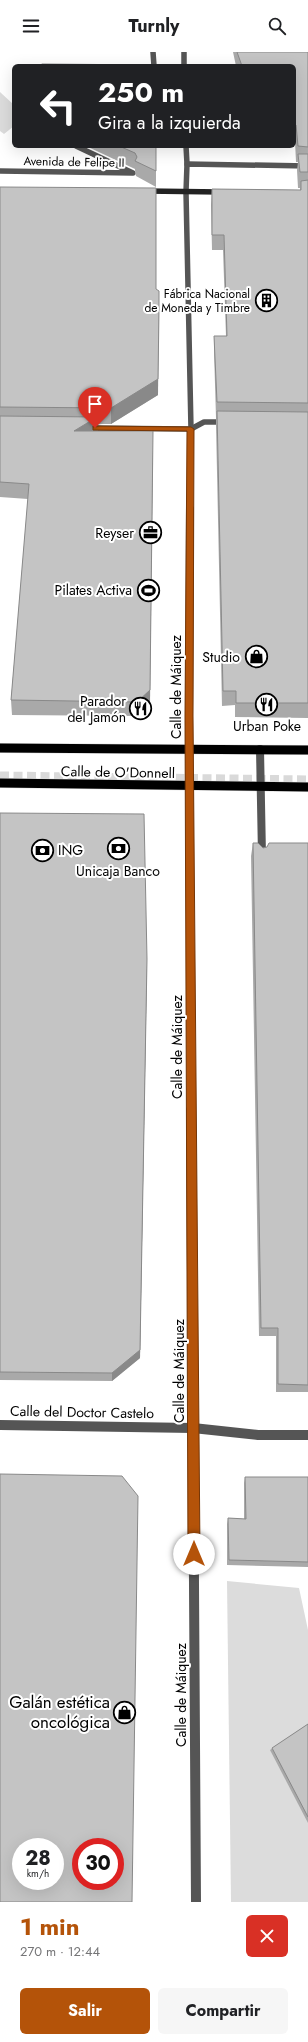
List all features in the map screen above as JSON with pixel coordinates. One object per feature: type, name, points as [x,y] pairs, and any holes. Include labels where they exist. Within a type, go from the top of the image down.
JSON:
[{"type":"main road","name":"Calle de O'Donnell","points":[[0,748],[190,748],[308,750]]},
{"type":"main road","name":"Calle de O'Donnell","points":[[0,784],[308,787]]},
{"type":"street","points":[[153,52],[154,64]]},
{"type":"street","points":[[184,52],[184,64]]},
{"type":"street","name":"Avenida de Felipe II","points":[[0,171],[133,173],[80,148]]},
{"type":"street","name":"Calle de Máiquez","points":[[186,148],[191,429],[190,787],[196,1902]]},
{"type":"street","points":[[187,164],[308,166]]},
{"type":"street","points":[[137,191],[224,192]]},
{"type":"street","points":[[80,428],[191,429],[204,422],[236,422]]},
{"type":"street","points":[[260,749],[262,856]]},
{"type":"street","name":"Calle del Doctor Castelo","points":[[0,1425],[193,1428],[258,1435],[308,1435]]},
{"type":"shaded area","points":[[0,92],[12,103],[12,128],[4,134],[0,131]]},
{"type":"shaded area","points":[[227,1581],[299,1588],[308,1630],[308,1902],[231,1902]]},
{"type":"building","points":[[237,52],[308,52],[308,147],[298,146],[296,125],[296,64],[241,64]]},
{"type":"building","points":[[124,148],[156,148],[156,171],[135,161],[137,157],[135,153]]},
{"type":"building","points":[[298,154],[308,154],[308,172],[300,172]]},
{"type":"building","name":"Fábrica Nacional de Moneda y Timbre","points":[[308,180],[308,403],[217,402],[214,336],[227,336],[224,235],[212,235],[212,189],[301,190],[301,181]]},
{"type":"building","points":[[0,187],[156,188],[156,289],[159,291],[158,379],[111,408],[0,407]]},
{"type":"building","points":[[217,411],[308,412],[308,703],[236,703],[236,691],[223,691]]},
{"type":"building","points":[[0,416],[97,417],[74,431],[153,431],[150,690],[137,702],[11,700],[29,484],[0,482]]},
{"type":"building","points":[[0,813],[144,814],[147,959],[140,1350],[112,1373],[0,1372]]},
{"type":"building","points":[[253,843],[258,843],[263,848],[267,847],[269,843],[308,843],[308,1385],[278,1384],[278,1328],[261,1328]]},
{"type":"building","points":[[0,1474],[122,1476],[138,1496],[132,1902],[0,1902]]},
{"type":"building","points":[[245,1477],[308,1477],[308,1562],[229,1560],[228,1518],[246,1519]]},
{"type":"building","points":[[308,1724],[308,1817],[272,1748]]},
{"type":"tunnel","points":[[0,776],[308,780]]},
{"type":"place","name":"Fábrica Nacional de Moneda y Timbre","points":[[266,301]]},
{"type":"place","name":"Reyser","points":[[150,533]]},
{"type":"place","name":"Pilates Activa","points":[[148,590]]},
{"type":"place","name":"Studio","points":[[256,657]]},
{"type":"place","name":"Urban Poke","points":[[267,704]]},
{"type":"place","name":"Parador del Jamón","points":[[141,709]]},
{"type":"place","name":"Unicaja Banco","points":[[118,849]]},
{"type":"place","name":"ING","points":[[43,850]]},
{"type":"place","name":"Galán estética oncológica","points":[[125,1712]]},
{"type":"route","points":[[95,428],[191,429],[189,716],[194,1554]]}]
